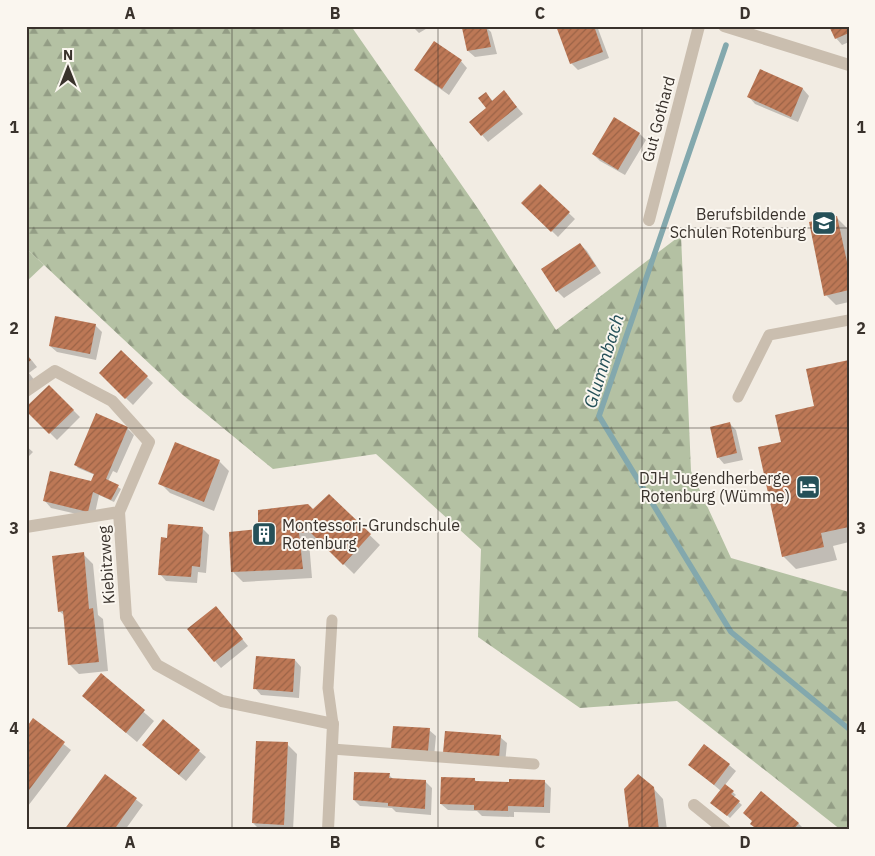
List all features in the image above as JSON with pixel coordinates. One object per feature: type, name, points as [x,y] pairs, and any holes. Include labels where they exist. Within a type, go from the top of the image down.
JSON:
[{"type":"street","name":"Gut Gothard","points":[[648,220],[699,26]]},
{"type":"street","points":[[724,26],[849,65]]},
{"type":"street","name":"Kiebitzweg","points":[[26,391],[55,371],[112,401],[149,442],[119,512],[126,617],[157,665],[222,701],[333,724]]},
{"type":"street","points":[[26,527],[119,512]]},
{"type":"street","points":[[328,830],[333,724]]},
{"type":"street","points":[[694,805],[725,830]]},
{"type":"lane","points":[[738,397],[769,336],[849,320]]},
{"type":"lane","points":[[332,620],[328,688],[333,724]]},
{"type":"lane","points":[[332,749],[534,764]]},
{"type":"green space","points":[[26,26],[351,26],[479,210],[556,330],[681,235],[691,471],[731,558],[849,592],[849,830],[841,830],[677,701],[580,708],[478,637],[481,549],[376,454],[273,469],[183,395],[26,248]]},
{"type":"green space","points":[[26,248],[44,265],[26,282]]},
{"type":"building","points":[[486,26],[491,47],[467,51],[462,28]]},
{"type":"building","points":[[556,26],[594,26],[603,52],[570,64]]},
{"type":"building","points":[[829,26],[849,26],[849,33],[835,39]]},
{"type":"building","points":[[434,41],[462,60],[442,89],[414,70]]},
{"type":"building","points":[[760,69],[803,88],[791,117],[747,97]]},
{"type":"building","points":[[504,90],[517,107],[481,136],[469,122],[486,108],[478,98],[486,92],[492,101]]},
{"type":"building","points":[[614,117],[640,133],[618,170],[592,154]]},
{"type":"building","points":[[540,184],[570,212],[551,232],[521,203]]},
{"type":"building","points":[[837,216],[849,271],[849,290],[824,296],[809,222]]},
{"type":"building","points":[[580,243],[596,266],[556,292],[541,269]]},
{"type":"building","points":[[55,316],[96,324],[90,354],[49,346]]},
{"type":"building","points":[[121,350],[148,376],[125,399],[99,373]]},
{"type":"building","points":[[26,354],[31,360],[26,364]]},
{"type":"building","name":"DJH Jugendherberge Rotenburg (Wümme)","points":[[849,360],[849,527],[821,533],[824,547],[782,557],[758,447],[781,442],[775,415],[814,406],[806,369]]},
{"type":"building","points":[[49,385],[74,410],[49,434],[26,411],[26,407]]},
{"type":"building","points":[[96,413],[128,427],[106,479],[119,485],[111,500],[93,492],[88,512],[43,501],[50,471],[91,481],[94,474],[74,465]]},
{"type":"building","points":[[730,422],[737,453],[717,458],[710,427]]},
{"type":"building","points":[[175,442],[220,460],[204,502],[158,484]]},
{"type":"building","name":"Montessori-Grundschule Rotenburg","points":[[329,494],[371,534],[343,565],[310,532],[299,533],[303,569],[231,572],[229,532],[258,529],[258,510],[308,504],[313,509]]},
{"type":"building","points":[[168,524],[203,527],[200,567],[192,566],[191,577],[158,575],[161,537],[167,538]]},
{"type":"building","points":[[84,552],[89,609],[93,608],[99,662],[68,665],[63,611],[58,612],[52,556]]},
{"type":"building","points":[[216,606],[243,639],[214,662],[187,629]]},
{"type":"building","points":[[256,656],[295,659],[293,692],[253,689]]},
{"type":"building","points":[[101,673],[145,710],[126,733],[82,696]]},
{"type":"building","points":[[33,718],[65,742],[26,794],[26,728]]},
{"type":"building","points":[[163,719],[200,750],[179,775],[142,745]]},
{"type":"building","points":[[393,726],[430,728],[428,751],[391,749]]},
{"type":"building","points":[[445,731],[501,735],[499,758],[443,753]]},
{"type":"building","points":[[256,741],[288,742],[284,825],[252,823]]},
{"type":"building","points":[[704,744],[730,764],[714,785],[688,765]]},
{"type":"building","points":[[354,772],[390,773],[389,778],[426,780],[425,809],[388,806],[388,803],[353,800]]},
{"type":"building","points":[[105,774],[137,798],[114,830],[64,830]]},
{"type":"building","points":[[638,774],[654,787],[659,830],[629,830],[624,789]]},
{"type":"building","points":[[441,777],[509,782],[509,779],[545,780],[544,807],[508,806],[508,811],[474,810],[474,805],[440,804]]},
{"type":"building","points":[[725,784],[734,791],[731,794],[740,801],[727,816],[710,803]]},
{"type":"building","points":[[761,791],[799,823],[793,830],[758,830],[750,824],[752,821],[743,813]]},
{"type":"waterway","name":"Glummbach","points":[[726,45],[599,416],[731,632],[849,729]]},
{"type":"place","name":"Berufsbildende Schulen Rotenburg","points":[[824,223]]},
{"type":"place","name":"DJH Jugendherberge Rotenburg (Wümme)","points":[[808,487]]},
{"type":"place","name":"Montessori-Grundschule Rotenburg","points":[[264,534]]}]
